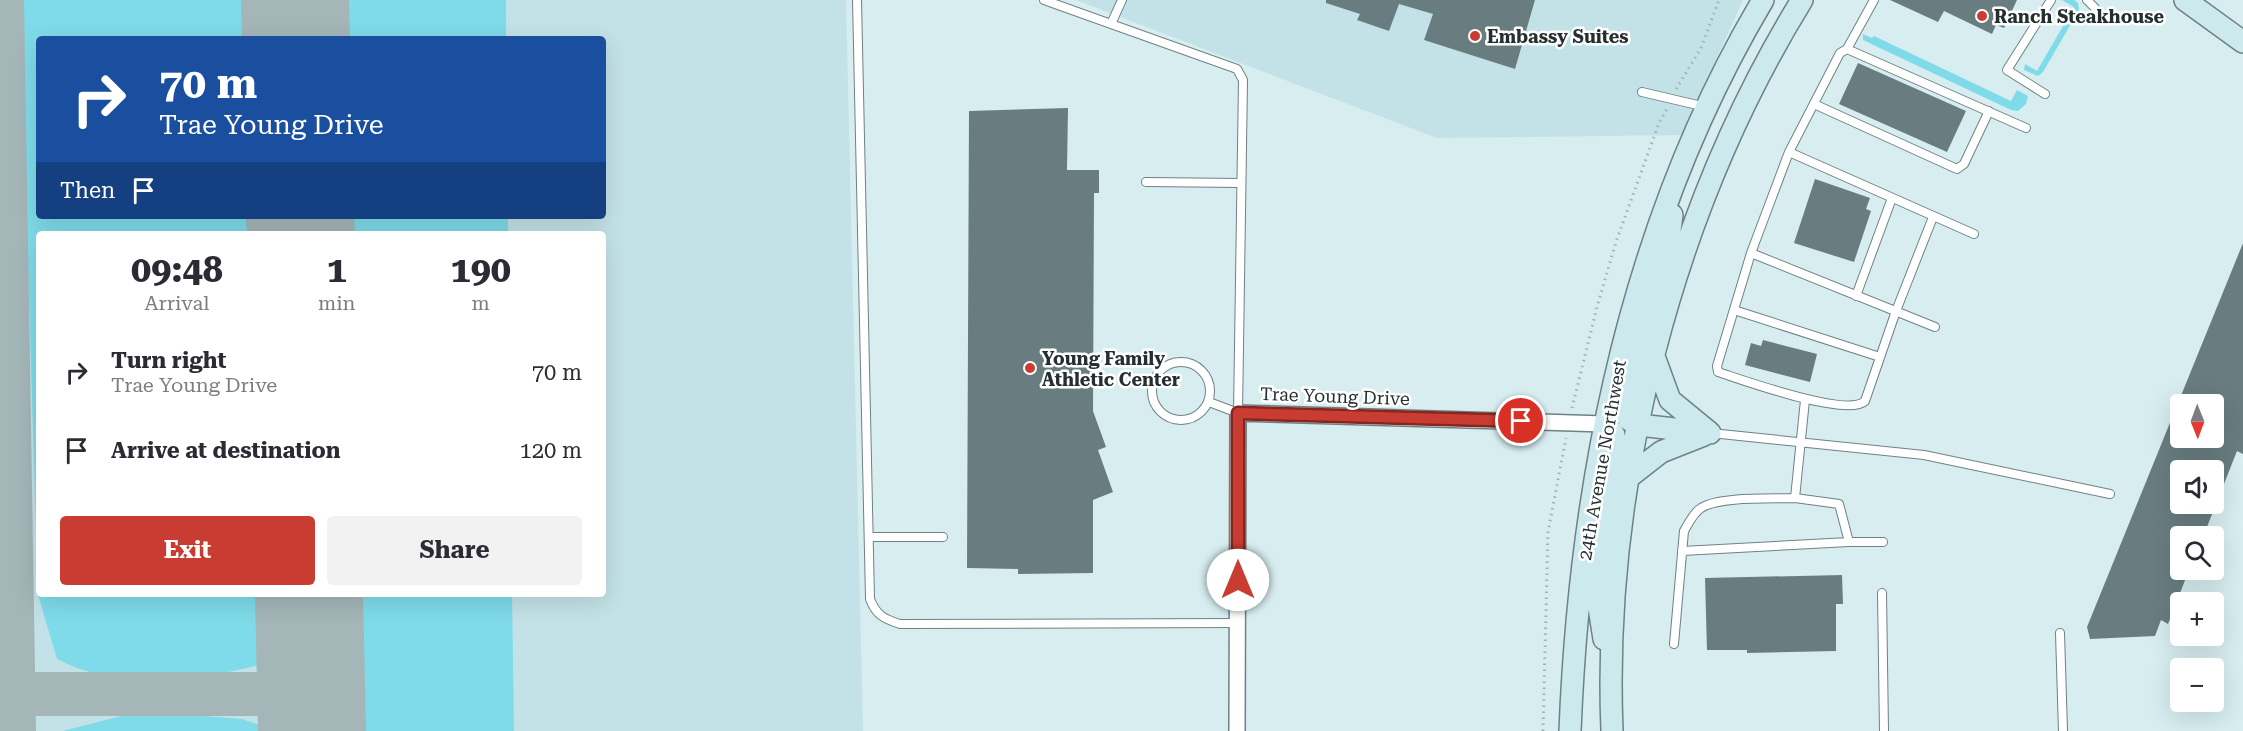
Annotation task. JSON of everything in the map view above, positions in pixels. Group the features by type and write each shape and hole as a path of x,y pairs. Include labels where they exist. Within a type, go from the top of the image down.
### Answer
{"main road":[{"name":"24th Avenue Northwest","path":"1570,731 1578,614 1605,424 1635,301 1657,230 1707,107 1762,0"},
{"name":"24th Avenue Northwest","path":"1612,731 1618,561 1629,477 1654,357 1709,188 1759,78 1802,0"},
{"path":"2185,0 2243,42"},
{"path":"1675,183 1667,253 1625,411 1628,419 1639,425 1710,433"},
{"path":"1654,357 1670,400 1710,433"},
{"path":"1605,424 1614,435 1616,449 1605,526 1598,601 1612,693"},
{"path":"1629,477 1661,452 1710,433"}],"street":[{"name":"Trae Young Drive","path":"1238,731 1238,413 1605,424"}],"lane":[{"path":"857,0 870,599 874,609 884,619 900,624 1238,623"},
{"path":"1044,0 1237,69 1243,80 1238,413 1209,402"},
{"path":"1110,24 1122,0"},
{"path":"1874,0 1847,49 1840,53 1790,152 1751,253 1717,366 1718,372 1805,399 1856,406 1861,404 1934,217"},
{"path":"2045,94 2007,70 2051,0"},
{"path":"2087,0 2095,8"},
{"path":"1847,49 2026,128"},
{"path":"1642,92 1707,107"},
{"path":"1814,104 1957,169 1965,164 1989,111"},
{"path":"1790,152 1974,234"},
{"path":"1146,182 1241,183"},
{"path":"1856,296 1892,198"},
{"path":"1751,253 1935,327"},
{"path":"1734,310 1880,357"},
{"path":"1175,362 1194,365 1208,379 1209,402 1198,415 1190,419 1171,419 1156,408 1153,399 1153,380 1166,366 1175,362"},
{"path":"1795,498 1799,440 1805,399"},
{"path":"1710,433 1799,440 1924,455 2110,494"},
{"path":"1674,644 1684,531 1701,508 1715,502 1795,498 1839,504 1849,542"},
{"path":"869,537 943,537"},
{"path":"1682,551 1883,542"},
{"path":"1882,593 1884,731"},
{"path":"2060,633 2063,731"}],"shaded area":[{"path":"0,0 846,0 863,731 0,731"},
{"path":"20,0 261,0 262,36 36,36 36,219 266,219 267,231 36,231 36,529"},
{"path":"335,0 506,0 506,36 336,36"},
{"path":"1076,0 1743,0 1682,135 1437,138"},
{"path":"2062,0 2074,0 2078,3 2079,10 2043,72 2038,76 2024,70 2025,64 2037,71 2074,7"},
{"path":"1863,34 1872,38 1874,36 2011,101 2017,90 2028,96 2026,104 2018,111 2011,110 1863,40"},
{"path":"340,219 508,219 508,231 340,231"},
{"path":"0,343 3,503 0,598"},
{"path":"39,597 275,597 277,660 194,678 138,680 110,677 83,670 57,659"},
{"path":"349,597 512,597 514,731 352,731"},
{"path":"179,714 242,719 277,731 63,731 125,715"}],"building":[{"name":"Embassy Suites","path":"1326,0 1535,0 1515,69 1424,40 1433,14 1399,4 1389,31 1357,20 1360,14 1326,3"},
{"name":"Ranch Steakhouse","path":"1890,0 2017,0 2004,28 1996,25 1992,34 1944,11 1938,22"},
{"path":"1858,63 1966,111 1947,152 1839,104"},
{"name":"Young Family Athletic Center","path":"1068,108 1067,170 1099,170 1099,193 1094,193 1093,411 1106,447 1098,450 1113,492 1093,500 1093,573 1018,574 1018,569 967,568 969,111"},
{"path":"1815,179 1870,198 1866,209 1871,211 1854,262 1794,243"},
{"path":"2243,243 2243,454 2237,451 2224,484 2224,460 2170,460 2170,514 2212,514 2207,526 2170,526 2170,580 2185,580 2180,592 2170,592 2168,624 2161,620 2155,636 2090,639 2087,627 2170,423 2170,448 2224,448 2224,394 2182,394"},
{"path":"1763,340 1817,354 1810,382 1745,365 1751,343 1761,346"},
{"path":"1842,575 1843,604 1836,604 1836,651 1747,653 1747,650 1707,650 1705,578"}],"taxiway":[{"path":"2,0 14,731"},
{"path":"0,694 311,694"}],"runway":[{"path":"295,0 296,36"},
{"path":"300,219 301,231"},
{"path":"309,597 312,731"}],"place":[{"name":"Ranch Steakhouse","path":"1982,16"},
{"name":"Embassy Suites","path":"1475,36"},
{"name":"Young Family Athletic Center","path":"1030,368"}],"route":[{"path":"1238,580 1238,413 1521,421"}]}
